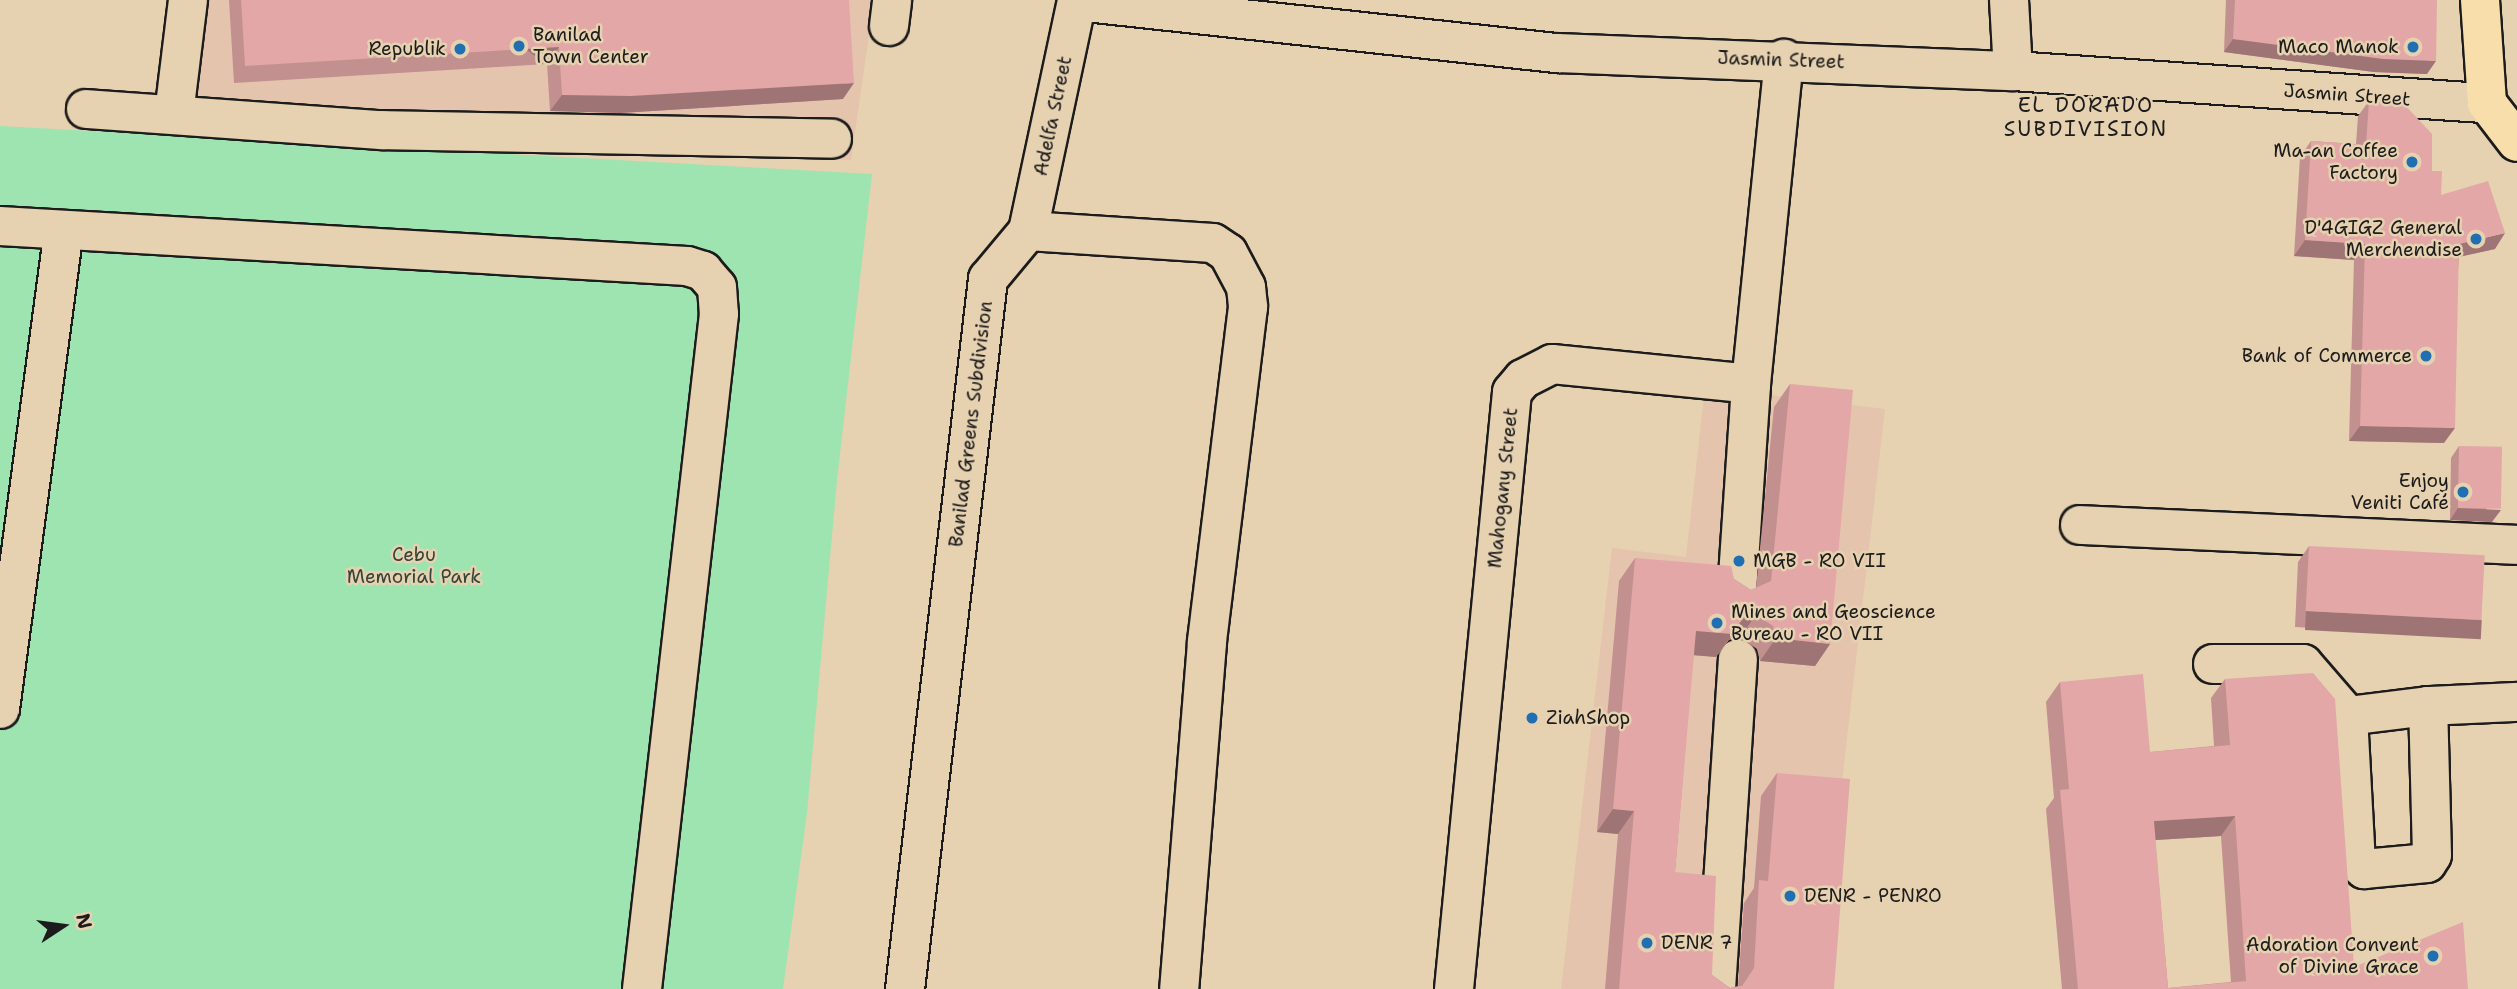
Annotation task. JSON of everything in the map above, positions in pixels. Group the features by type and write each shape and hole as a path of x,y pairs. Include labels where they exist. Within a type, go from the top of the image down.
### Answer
{"main road":[{"path":"2480,0 2487,103 2517,142"}],"street":[{"path":"174,114 188,0"},
{"name":"Jasmin Street","path":"1077,0 1558,52 1784,59 2013,71 2487,103"},
{"name":"Adelfa Street","path":"1028,231 1077,0"},
{"path":"2009,0 2013,71"},
{"path":"1737,591 1751,384 1784,59"},
{"path":"86,109 395,131 832,139"},
{"path":"0,226 687,266 703,271 717,287 719,314 642,989"},
{"path":"0,709 64,231"},
{"path":"1028,231 1213,243 1228,253 1246,287 1248,307 1207,643 1179,989"},
{"name":"Banilad Greens Subdivision","path":"905,989 988,279 1028,231"},
{"name":"Mahogany Street","path":"1454,989 1512,392 1523,379 1552,364 1751,384"},
{"path":"2080,524 2517,545"},
{"path":"1716,989 1738,659"},
{"path":"2213,664 2303,664 2348,716 2356,862 2364,869 2427,863 2434,848 2428,706"},
{"path":"2348,716 2428,706 2517,702"}],"shaded area":[{"name":"Banilad Town Center","path":"178,0 874,0 851,160 77,130 79,92 163,94"},
{"path":"1705,387 1885,409 1818,989 1561,989 1612,548 1686,557"}],"green space":[{"name":"Cebu Memorial Park","path":"0,126 872,174 837,480 807,813 783,989 0,989"}],"building":[{"path":"241,0 849,0 854,83 631,96 562,95 559,47 245,66"},
{"path":"2235,0 2437,0 2436,61 2383,59 2233,39"},
{"path":"2369,101 2403,103 2432,134 2432,171 2442,171 2441,195 2488,181 2505,233 2459,244 2455,428 2360,426 2365,244 2305,240 2311,141 2366,145"},
{"path":"1790,384 1853,390 1830,644 1776,638 1773,626 1756,615 1744,617 1732,634 1696,631 1675,872 1716,876 1712,975 1730,988 1742,986 1754,968 1759,880 1768,881 1777,773 1850,779 1834,989 1619,989 1634,811 1613,809 1635,558 1731,566 1734,579 1751,590 1771,581"},
{"path":"2459,446 2502,447 2501,509 2458,508"},
{"path":"2309,546 2485,555 2481,620 2306,611"},
{"path":"2313,673 2335,699 2354,967 2463,922 2468,989 2078,989 2060,790 2069,789 2060,682 2143,674 2150,752 2230,745 2225,679","holes":["2235,816 2246,981 2168,988 2154,821"]}],"place":[{"name":"Banilad Town Center","path":"519,46"},
{"name":"Maco Manok","path":"2413,47"},
{"name":"Republik","path":"460,49"},
{"name":"Ma-an Coffee Factory","path":"2412,162"},
{"name":"D'4GIGZ General Merchendise","path":"2476,239"},
{"name":"Bank of Commerce","path":"2426,356"},
{"name":"Enjoy Veniti Café","path":"2463,492"},
{"name":"MGB - RO VII","path":"1739,561"},
{"name":"Mines and Geoscience Bureau - RO VII","path":"1717,623"},
{"name":"ZiahShop","path":"1532,718"},
{"name":"DENR - PENRO","path":"1790,896"},
{"name":"DENR 7","path":"1647,943"},
{"name":"Adoration Convent of Divine Grace","path":"2433,956"}],"district":[{"name":"EL DORADO SUBDIVISION","path":"2086,117"}]}
